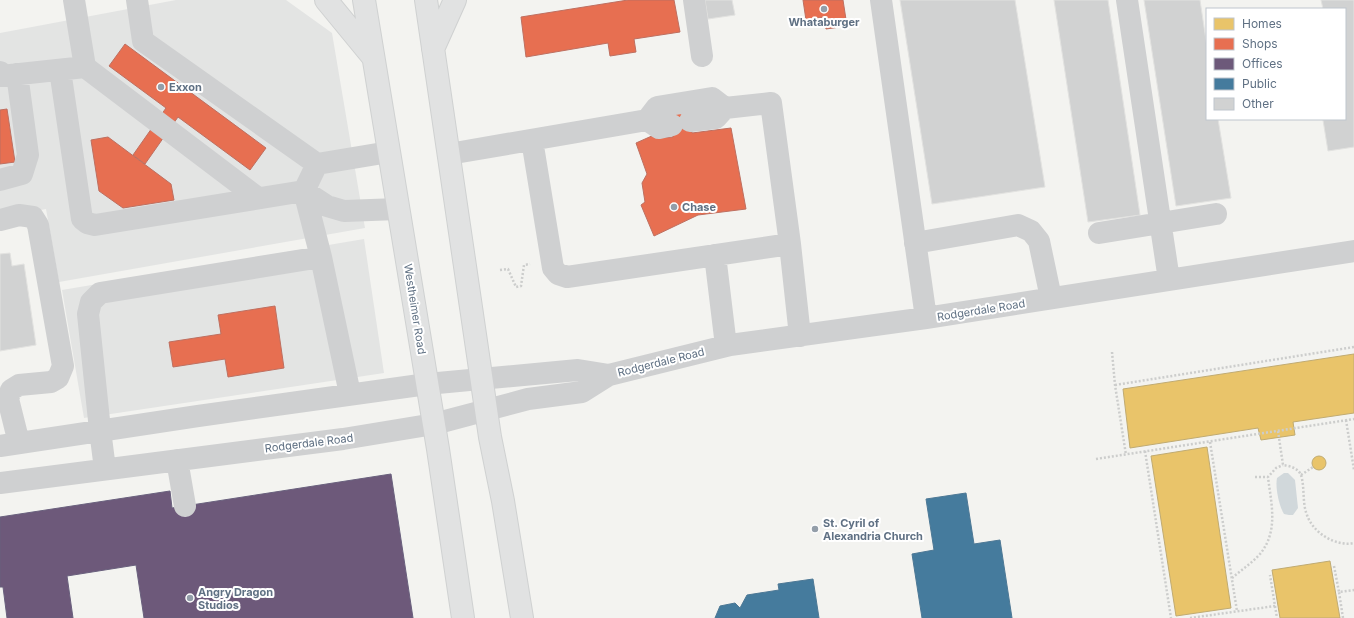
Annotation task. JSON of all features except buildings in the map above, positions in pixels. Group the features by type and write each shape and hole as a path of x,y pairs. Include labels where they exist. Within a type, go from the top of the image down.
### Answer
{"main road":[{"path":"326,0 374,58"},
{"name":"Westheimer Road","path":"364,0 434,424 463,618"},
{"path":"426,0 490,437 503,501 522,618"},
{"path":"433,49 455,0"}],"street":[{"path":"74,0 85,67 258,198"},
{"path":"137,0 143,41 317,164 389,152"},
{"path":"694,0 702,56"},
{"path":"881,0 926,318"},
{"path":"1126,0 1169,280"},
{"path":"0,180 22,174 28,155 4,74 85,67"},
{"path":"60,70 82,219 87,223 94,225 304,191 327,206 344,211 398,209"},
{"path":"641,121 657,107 712,98 725,108"},
{"path":"449,154 641,121 659,128 716,118 725,108 770,103 790,244 800,336"},
{"path":"532,140 553,268 558,274 567,276 790,244"},
{"path":"317,164 304,191 321,257 350,394"},
{"path":"1099,233 1216,214"},
{"path":"0,220 19,215 33,217 38,225 63,366 58,378 51,382 19,385 11,390 8,399 10,444"},
{"path":"915,243 1018,225 1031,231 1039,241 1051,298"},
{"name":"Rodgerdale Road","path":"0,483 343,439 434,424 528,399 582,392 609,375 726,346 926,318 1354,251"},
{"path":"715,255 726,346"},
{"path":"105,469 88,314 91,302 100,293 321,257"},
{"name":"Rodgerdale Road","path":"10,444 427,384 578,370 609,375"},
{"path":"177,460 185,506"}],"path":[{"path":"500,270 508,269 516,287 521,286 524,265 552,260"},
{"path":"1115,385 1354,348"},
{"path":"1112,352 1115,385 1126,455"},
{"path":"1096,459 1354,419"},
{"path":"1346,420 1354,470"},
{"path":"1278,431 1283,465"},
{"path":"1210,442 1237,611"},
{"path":"1145,451 1171,618"},
{"path":"1255,477 1268,477 1276,468 1283,465 1296,469 1301,475 1306,515 1310,523 1331,540 1354,544"},
{"path":"1301,475 1313,468"},
{"path":"1232,578 1259,555 1269,539 1273,517 1268,477"},
{"path":"1334,566 1343,618"},
{"path":"1270,575 1277,618"},
{"path":"1339,592 1354,590"},
{"path":"1190,618 1275,606"}],"shaded area":[{"path":"176,0 286,0 332,33 365,228 59,282 46,209 0,217 0,33"},
{"path":"364,239 384,373 84,418 62,290"},
{"path":"1284,473 1288,473 1295,480 1298,508 1293,515 1284,514 1278,496 1277,478"}],"place":[{"name":"Whataburger","path":"824,9"},
{"name":"Exxon","path":"161,87"},
{"name":"Chase","path":"674,207"},
{"name":"St. Cyril of Alexandria Church","path":"815,529"},
{"name":"Angry Dragon Studios","path":"190,598"}]}
